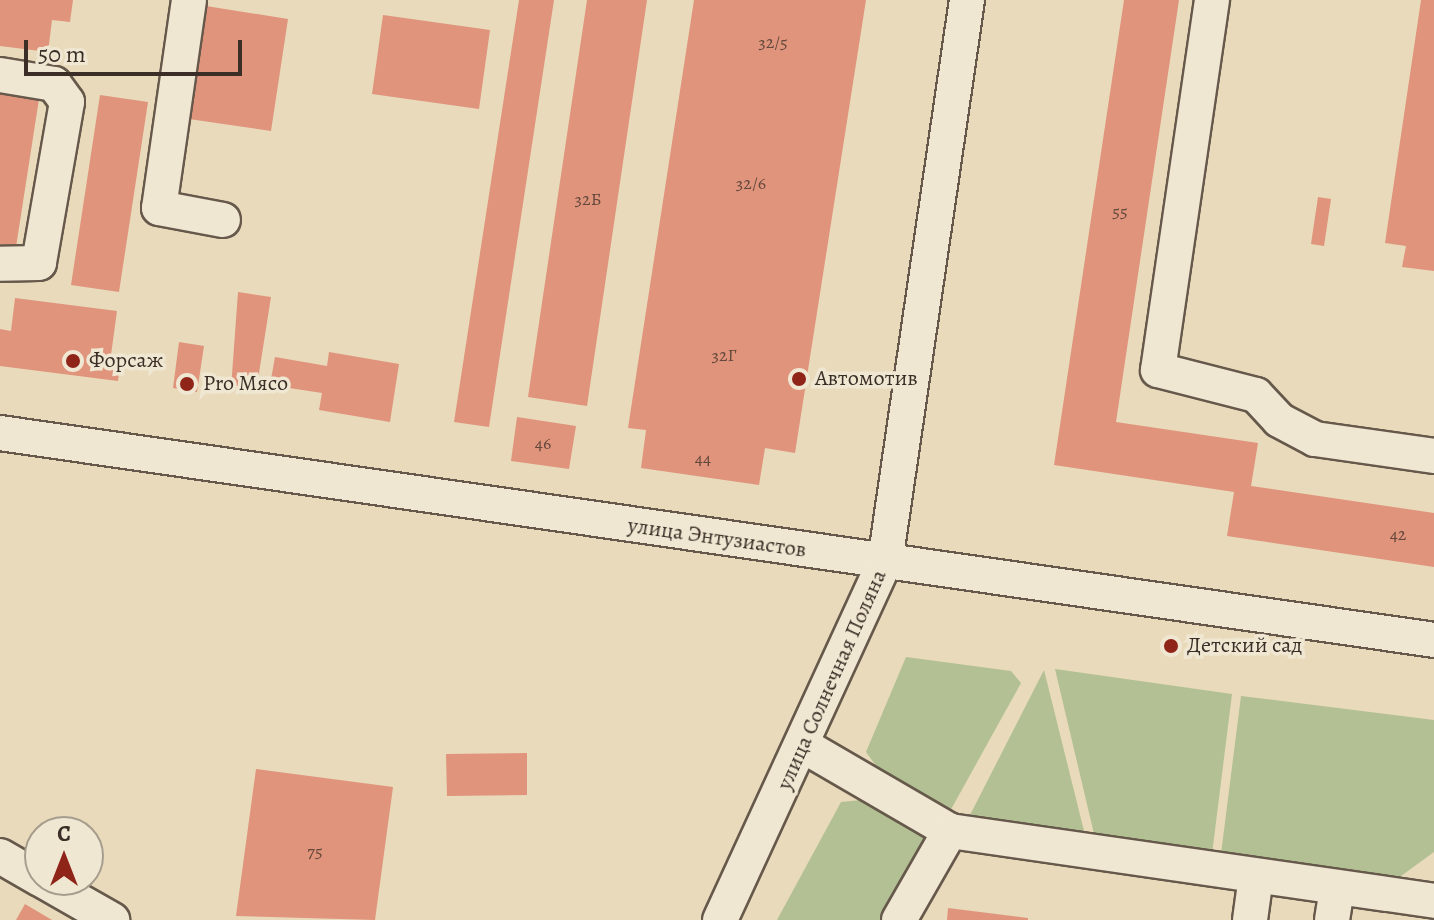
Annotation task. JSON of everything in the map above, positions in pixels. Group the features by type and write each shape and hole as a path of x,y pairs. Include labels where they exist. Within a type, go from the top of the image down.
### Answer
{"street":[{"path":"189,0 159,208 223,220"},
{"name":"улица Солнечная Поляна","path":"720,920 804,746 885,562 967,0"},
{"path":"1212,0 1158,370 1256,395 1279,420 1315,439 1434,456"},
{"path":"0,75 54,84 67,102 39,263 0,264"},
{"name":"улица Энтузиастов","path":"0,433 1434,640"},
{"path":"804,746 950,831 1256,876 1335,904 1434,901"},
{"path":"899,920 950,831"},
{"path":"0,856 24,870"},
{"path":"1250,920 1256,876"},
{"path":"69,896 112,920"}],"green space":[{"path":"906,657 1011,671 1021,683 949,813 885,778 866,752"},
{"path":"1055,669 1232,694 1212,854 1095,838"},
{"path":"1044,670 1085,835 968,819"},
{"path":"1241,696 1434,720 1434,852 1397,879 1221,854"},
{"path":"861,800 932,842 887,920 777,920 841,802"}],"building":[{"path":"0,0 73,0 70,22 52,20 48,52 0,46"},
{"path":"519,0 554,0 489,427 454,422"},
{"path":"587,0 647,0 587,406 528,397"},
{"path":"694,0 866,0 795,453 765,448 759,485 641,468 646,430 628,428"},
{"path":"1124,0 1179,0 1116,422 1258,443 1251,486 1434,513 1434,567 1227,536 1234,492 1054,465"},
{"path":"1421,0 1434,0 1434,271 1402,267 1406,246 1385,243"},
{"path":"206,6 288,19 271,131 189,119"},
{"path":"383,15 490,30 479,109 372,94"},
{"path":"0,93 39,99 14,260 0,258"},
{"path":"100,95 148,102 119,292 71,285"},
{"path":"1318,197 1331,199 1324,246 1311,244"},
{"path":"238,292 271,297 256,392 231,388"},
{"path":"15,298 117,311 111,355 121,357 118,381 0,366 0,329 11,331"},
{"path":"179,342 204,346 197,392 173,388"},
{"path":"329,352 399,364 390,422 319,410 322,393 270,385 275,357 327,366"},
{"path":"517,417 576,426 569,469 511,461"},
{"path":"527,753 527,795 447,796 446,754"},
{"path":"256,769 393,787 375,920 236,916"},
{"path":"25,904 52,920 16,920"},
{"path":"948,908 1028,918 1028,920 947,920"}],"place":[{"name":"Форсаж","path":"73,361"},
{"name":"Автомотив","path":"799,379"},
{"name":"Pro Мясо","path":"187,384"},
{"name":"Детский сад","path":"1171,646"}]}
